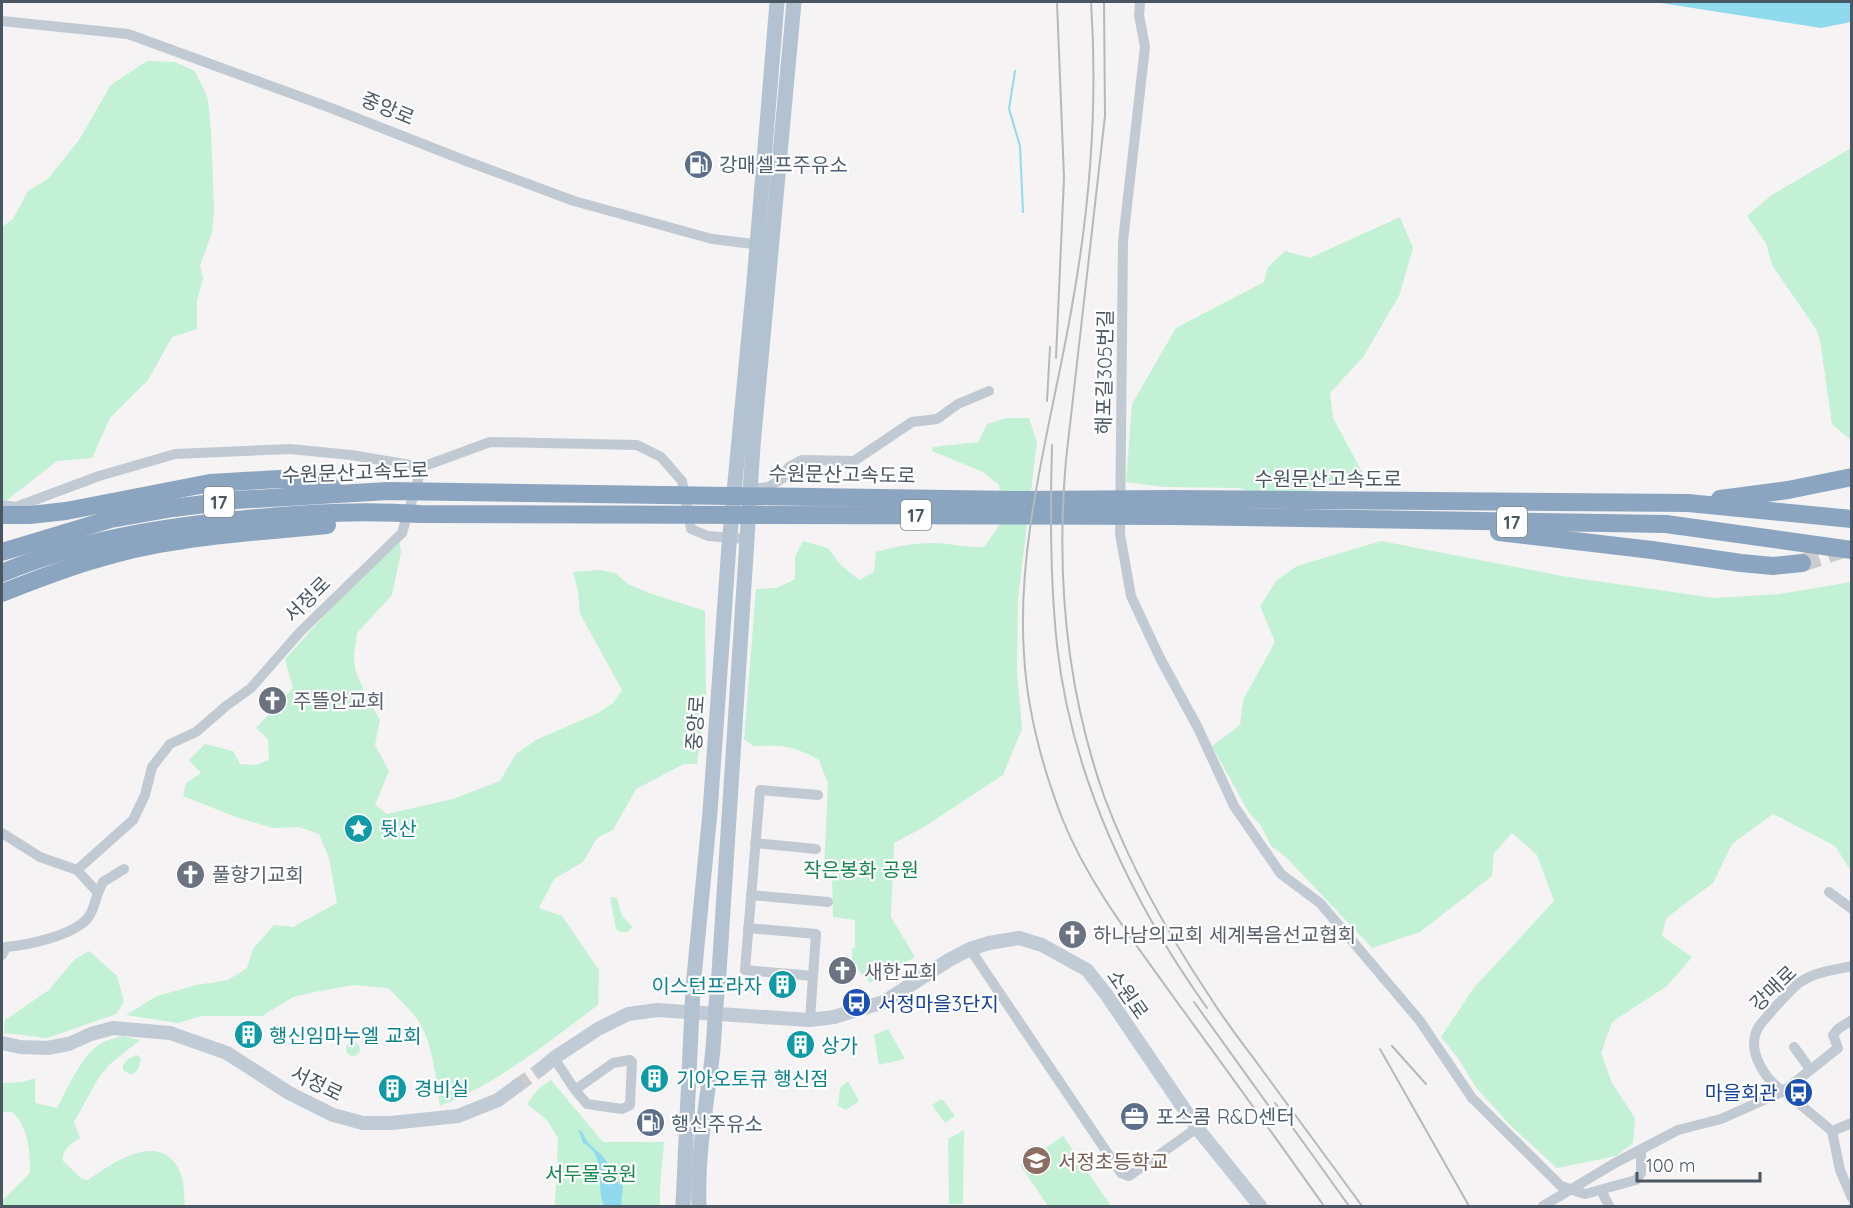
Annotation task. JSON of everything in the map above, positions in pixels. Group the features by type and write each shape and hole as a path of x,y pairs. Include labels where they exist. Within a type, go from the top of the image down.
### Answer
{"highway":[{"name":"수원문산고속도로","path":"1688,503 1788,490 1851,477"},
{"path":"2,515 66,511 210,483 280,478 369,492"},
{"name":"수원문산고속도로","path":"2,552 111,519 173,508 236,500 388,491 652,494 816,505 1016,509 1688,503 1851,519"},
{"name":"수원문산고속도로","path":"2,573 57,552 113,538 178,526 286,515 651,516 816,505"},
{"name":"수원문산고속도로","path":"1172,508 1408,521 1666,524 1851,550"},
{"path":"2,593 96,559 174,541 382,516"},
{"name":"수원문산고속도로","path":"1408,521 1741,563 1773,566 1802,563"}],"main road":[{"name":"중앙로","path":"699,1206 698,1177 718,988 750,489 777,2"},
{"name":"중앙로","path":"683,1206 691,1013 710,812 730,538 794,2"},
{"name":"소원로","path":"691,1013 810,1020 834,1017 884,1002 970,949 1019,938 1042,945 1087,970 1106,994 1197,1128 1260,1206"},
{"path":"541,1069 598,1029 628,1014 657,1010 691,1013"},
{"name":"서정로","path":"2,1043 20,1047 47,1048 69,1044 91,1034 113,1028 170,1034 227,1053 289,1093 333,1115 363,1123 391,1123 458,1116 498,1100 517,1086"}],"street":[{"name":"해포길305번길","path":"1140,2 1139,15 1145,47 1123,242 1120,534 1131,596 1160,658 1198,728 1234,806 1281,874 1320,903 1420,1021 1472,1098 1561,1186 1585,1194 1601,1190"},
{"name":"중앙로","path":"2,21 128,34 286,91 574,201 712,239 764,245"},
{"path":"750,489 768,487 782,479 789,467 802,460 854,461 912,422 937,419 958,404 989,391"},
{"path":"2,505 16,507 99,476 175,453 290,449 351,455 422,466 490,442 637,445 661,457 682,481 691,529 708,536 746,539"},
{"name":"서정로","path":"77,870 133,820 145,795 152,767 170,744 196,732 251,688 300,632 402,533 422,466"},
{"path":"813,976 745,970 760,790 818,795"},
{"path":"2,834 40,857 77,870 98,893"},
{"path":"755,843 816,849"},
{"path":"2,955 6,947 21,946 66,932 87,919 103,882 124,869"},
{"path":"1829,892 1851,909"},
{"path":"751,895 828,902"},
{"path":"748,928 816,934 810,1020"},
{"path":"970,949 1121,1173 1129,1176 1197,1128"},
{"name":"강매로","path":"1832,1131 1784,1091 1774,1086 1763,1071 1756,1055 1755,1040 1758,1029 1798,984 1813,975 1851,966"},
{"path":"1543,1206 1678,1130 1720,1119 1784,1091 1838,1048 1833,1035 1851,1020"},
{"path":"1794,1047 1809,1070"},
{"path":"554,1058 575,1090 587,1104 613,1108 626,1108 630,1105 633,1062 630,1060 613,1063 575,1090"},
{"path":"1851,1123 1832,1131 1840,1170 1851,1198"},
{"path":"1609,1206 1601,1190 1636,1180 1641,1173 1641,1150"}],"green space":[{"path":"147,61 175,62 195,71 208,99 214,210 212,232 200,266 203,278 197,301 197,329 172,337 148,380 110,418 92,458 57,461 2,504 2,227 13,219 28,191 48,179 79,140 111,85"},
{"path":"1851,148 1851,440 1832,424 1820,340 1816,329 1772,265 1766,243 1747,216 1772,195"},
{"path":"1400,217 1413,248 1399,296 1363,357 1330,393 1333,418 1367,481 1291,494 1256,495 1240,488 1164,487 1126,482 1132,404 1176,328 1264,282 1268,267 1285,251 1310,258"},
{"name":"작은봉화 공원","path":"1007,418 1029,418 1037,442 1018,599 1017,671 1022,729 1003,775 924,827 894,843 891,917 915,957 870,983 852,963 852,948 855,948 855,920 833,917 832,880 824,868 828,784 819,760 802,751 787,747 753,746 744,739 756,589 777,588 795,579 795,557 803,541 828,548 840,564 859,580 874,572 876,552 929,543 984,547 1003,520 999,485 983,472 932,451 933,447 978,442 987,424"},
{"path":"399,539 401,552 392,595 357,633 354,655 355,669 365,694 380,720 375,745 389,771 375,805 387,814 453,799 500,781 516,754 536,740 598,713 613,703 622,690 580,614 578,591 573,572 601,570 615,573 628,584 649,593 705,611 706,701 697,764 684,764 636,789 613,830 597,838 583,862 554,879 539,908 562,916 599,970 598,1005 503,1074 440,1106 427,1038 417,1019 388,988 354,985 315,992 293,997 262,1016 202,1016 178,1023 126,1015 157,996 197,985 228,980 247,968 253,949 274,925 293,927 337,903 329,858 319,834 299,827 273,828 236,817 183,796 186,783 201,773 189,760 205,744 233,751 240,764 256,765 269,760 268,739 256,728 293,688 285,659 344,594"},
{"path":"1381,541 1568,577 1714,598 1780,594 1851,582 1851,871 1835,846 1773,814 1732,844 1713,883 1666,918 1662,936 1692,957 1667,986 1612,1022 1601,1053 1612,1083 1635,1118 1633,1143 1616,1156 1557,1168 1510,1125 1475,1086 1458,1058 1441,1037 1473,989 1554,901 1537,855 1512,833 1494,853 1492,876 1420,932 1372,948 1286,857 1271,846 1261,826 1248,811 1212,746 1240,725 1243,700 1275,642 1260,606 1277,580 1297,566"},
{"path":"610,897 617,898 622,916 633,927 627,932 616,929"},
{"path":"89,951 117,976 124,1002 116,1014 47,1038 4,1033 5,1020 49,990 75,959"},
{"path":"888,1029 905,1059 879,1065 874,1035"},
{"path":"123,1036 140,1040 110,1064 99,1077 74,1122 80,1138 66,1150 63,1161 82,1179 88,1180 111,1165 137,1153 150,1151 162,1153 173,1160 181,1174 185,1206 2,1206 2,1201 30,1173 29,1148 22,1126 13,1112 2,1112 2,1083 23,1082 35,1078 35,1103 57,1108 89,1053 104,1042"},
{"path":"353,1042 358,1044 360,1049 358,1054 353,1056 348,1054 346,1049 348,1044"},
{"path":"137,1055 141,1058 138,1070 131,1075 123,1070 123,1065 128,1059"},
{"name":"서두물공원","path":"551,1080 603,1142 664,1142 660,1206 555,1206 558,1138 547,1120 527,1104 539,1088"},
{"path":"848,1081 859,1101 846,1110 838,1106 840,1088"},
{"path":"942,1099 955,1116 945,1123 932,1105"},
{"path":"964,1130 963,1204 949,1204 948,1139"},
{"path":"1063,1136 1111,1206 1048,1206 1020,1165"}],"water":[{"path":"1654,2 1851,2 1851,22 1821,28"},
{"path":"578,1129 588,1143 605,1159 614,1177 623,1186 621,1206 604,1206 596,1155 583,1143"}],"waterway":[{"path":"1015,71 1009,109 1020,146 1023,212"}],"tunnel":[{"path":"1802,563 1849,547"},
{"path":"517,1086 541,1069"}],"railway":[{"path":"1056,358 1064,178 1057,2"},
{"path":"1091,2 1093,117 1084,231 1072,306 1038,479 1025,567 1024,654 1032,717 1042,758 1062,818 1098,888 1324,1206"},
{"path":"1104,2 1105,116 1063,503 1062,545 1067,630 1081,714 1091,755 1114,822 1165,924 1222,1015 1362,1206"},
{"path":"1047,401 1050,347"},
{"path":"1052,445 1051,545 1057,645 1064,694 1076,742 1109,836 1130,881 1180,968 1207,1008"},
{"path":"1194,1002 1276,1116"},
{"path":"1392,1046 1426,1084"},
{"path":"1380,1049 1469,1206"},
{"path":"1275,1103 1349,1206"}],"place":[{"name":"강매셀프주유소","path":"698,164"},
{"name":"주뜰안교회","path":"272,700"},
{"name":"뒷산","path":"359,828"},
{"name":"풀향기교회","path":"191,874"},
{"name":"하나남의교회 세계복음선교협회","path":"1072,934"},
{"name":"새한교회","path":"843,971"},
{"name":"이스턴프라자","path":"783,985"},
{"name":"서정마을3단지","path":"857,1003"},
{"name":"행신임마누엘 교회","path":"248,1035"},
{"name":"상가","path":"800,1045"},
{"name":"기아오토큐 행신점","path":"655,1078"},
{"name":"경비실","path":"393,1088"},
{"name":"마을회관","path":"1799,1092"},
{"name":"포스콤 R&D센터","path":"1135,1116"},
{"name":"행신주유소","path":"650,1123"},
{"name":"서정초등학교","path":"1037,1161"}]}
